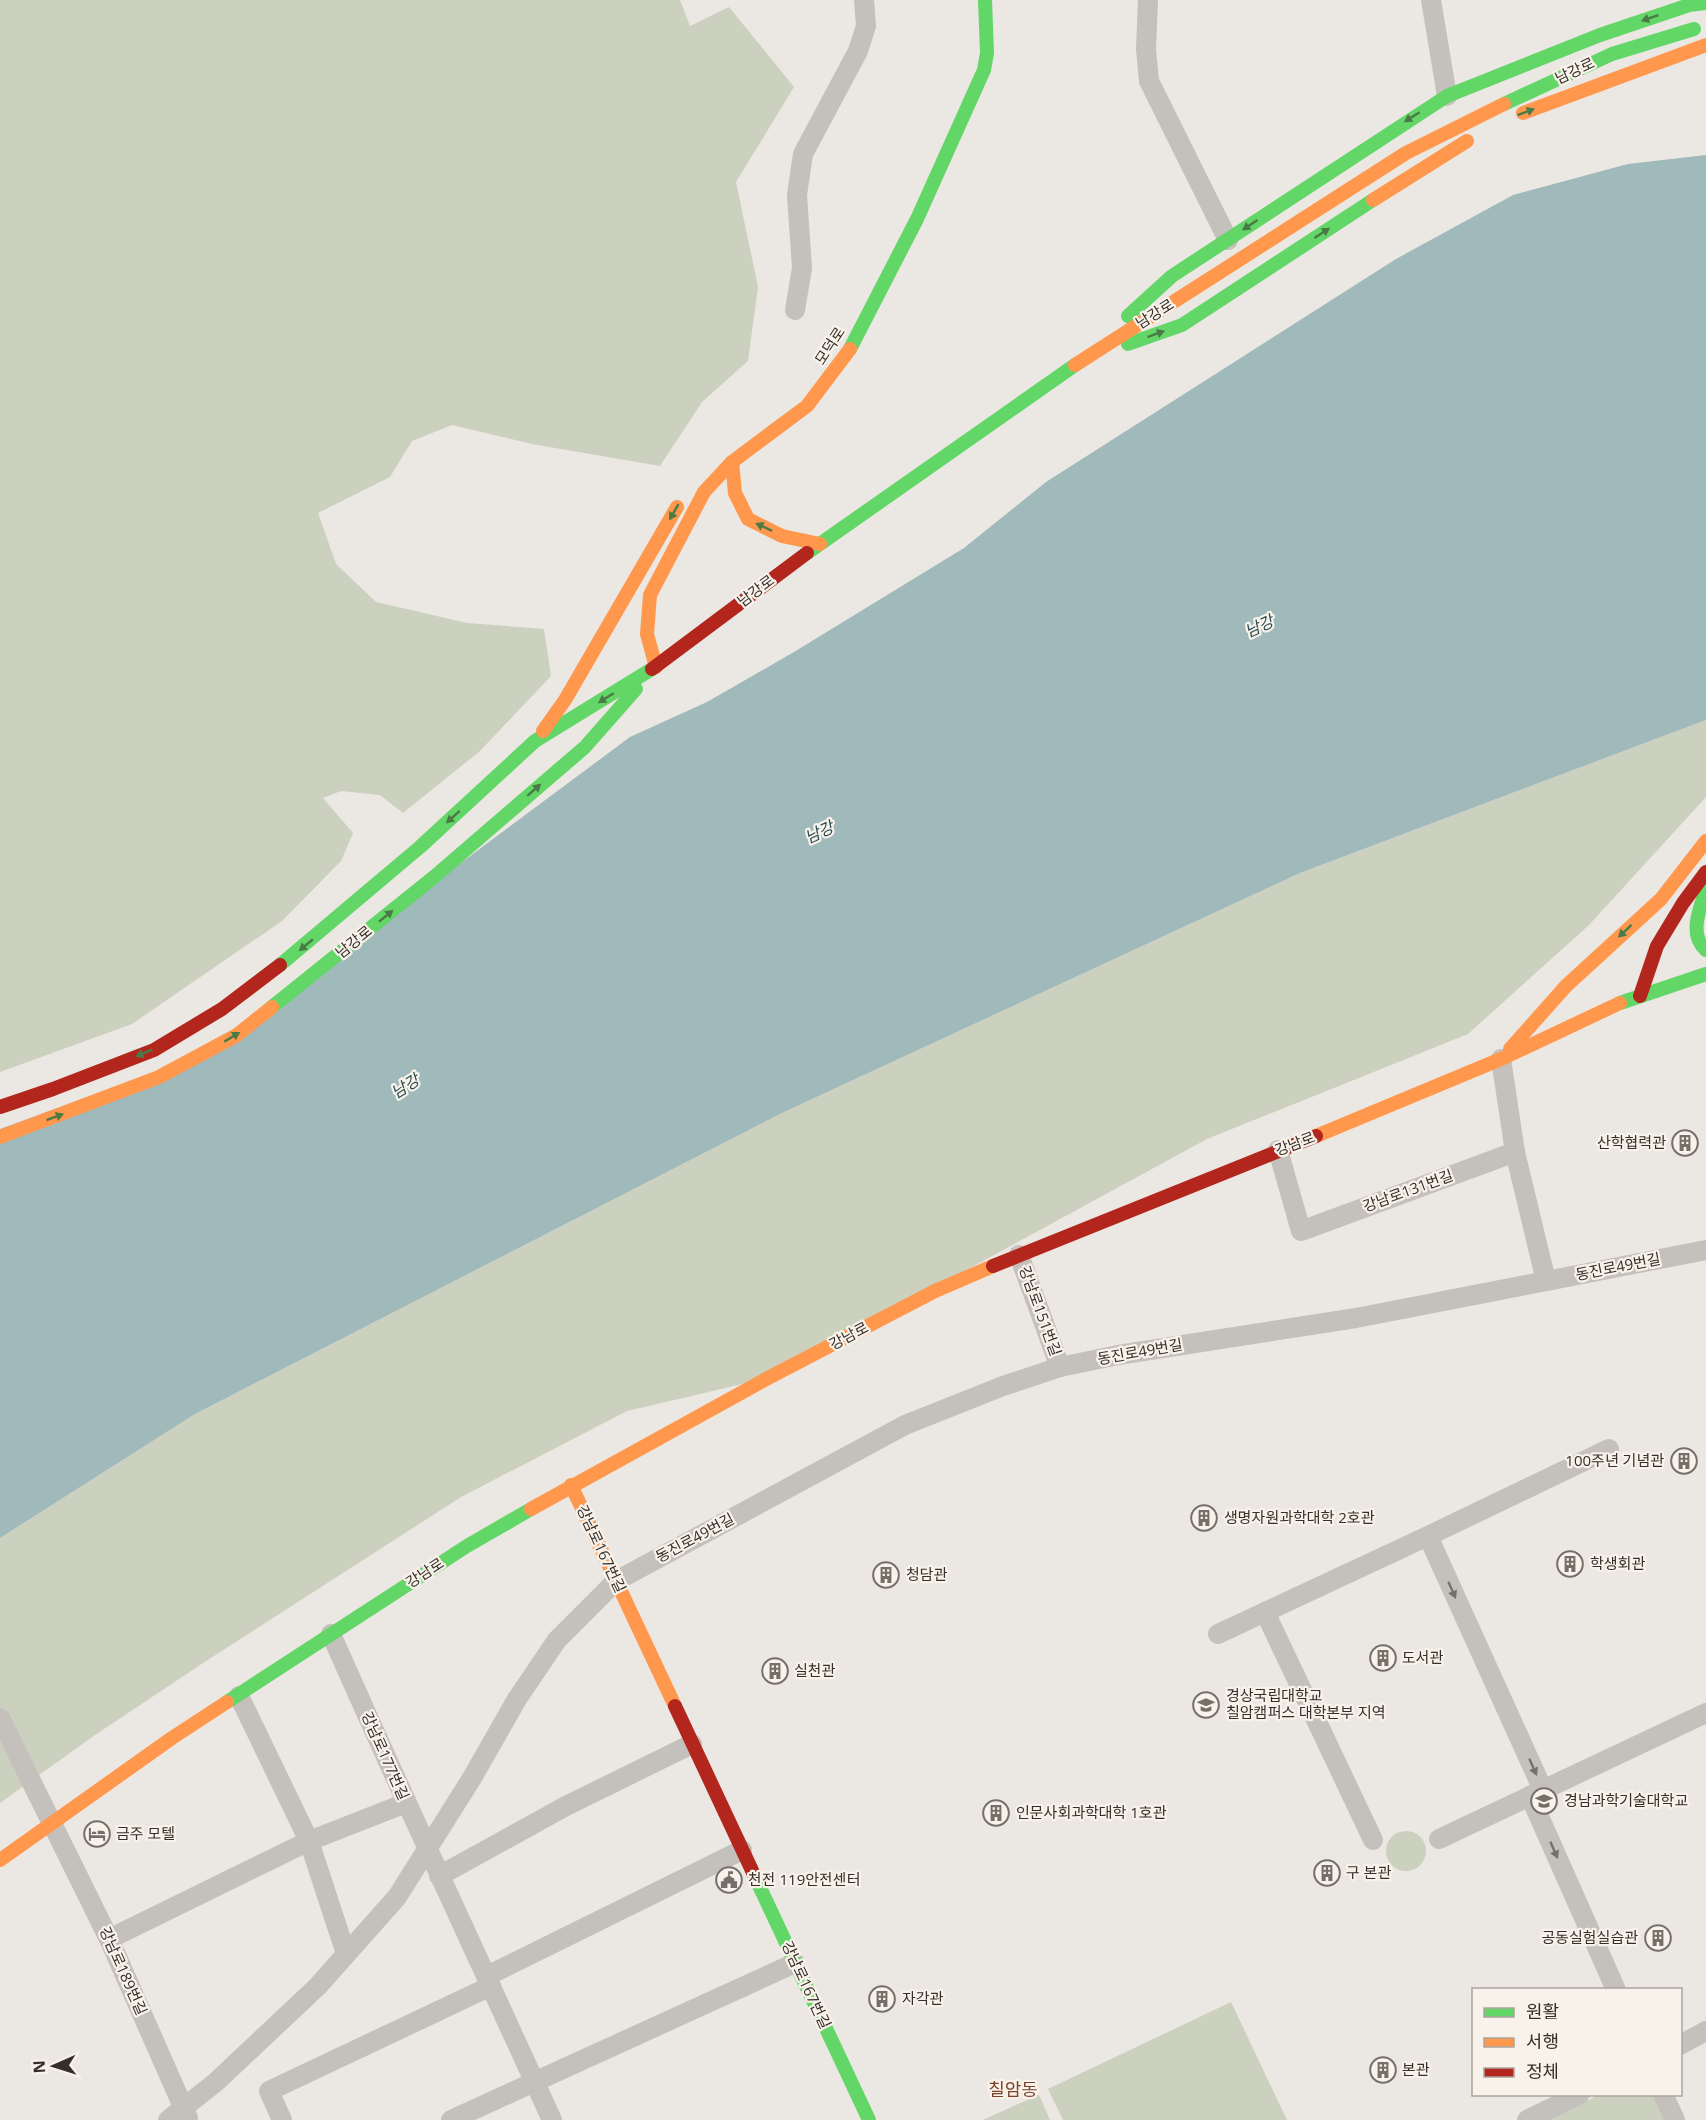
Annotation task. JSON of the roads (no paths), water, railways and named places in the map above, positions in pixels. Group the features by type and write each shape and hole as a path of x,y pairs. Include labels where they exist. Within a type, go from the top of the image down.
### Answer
{"street":[{"path":"795,310 802,268 796,195 803,154 858,51 866,26 864,0"},
{"name":"모덕로","path":"656,667 646,634 650,595 704,492 732,462 807,406 848,353 917,219 984,70 987,53 985,0"},
{"path":"1148,0 1146,49 1149,81 1228,240"},
{"path":"1431,0 1447,96"},
{"path":"1082,360 1172,276 1447,96 1600,35 1689,5 1706,3"},
{"name":"남강로","path":"0,1107 154,1050 222,1009 302,948 420,847 535,741 656,667 820,544 1082,360 1406,153 1459,125 1612,54 1694,29"},
{"path":"1506,120 1706,45"},
{"path":"1082,360 1182,325 1450,150 1478,135"},
{"path":"535,741 565,700 686,491 732,462 735,493 748,519 782,536 820,544"},
{"name":"남강로","path":"0,1137 159,1077 237,1035 434,877 585,747 656,667"},
{"name":"강남로","path":"1501,1059 1566,986 1661,899 1706,841"},
{"path":"1640,996 1657,946 1683,903 1706,872"},
{"path":"1706,890 1696,923 1700,945 1706,950"},
{"path":"1646,931 1661,899"},
{"name":"강남로","path":"0,1860 172,1738 467,1546 571,1485 935,1291 1278,1150 1323,1134 1501,1059 1613,1006 1702,977"},
{"path":"1613,1006 1623,985"},
{"path":"1501,1059 1515,1152 1546,1281"},
{"name":"강남로131번길","path":"1278,1150 1301,1231 1515,1152"},
{"name":"동진로49번길","path":"180,2116 318,1986 397,1898 472,1778 517,1699 557,1640 616,1581 905,1425 1003,1386 1060,1367 1118,1355 1356,1318 1706,1250"},
{"name":"강남로151번길","path":"1019,1255 1060,1367"},
{"path":"1218,1634 1609,1449"},
{"name":"강남로167번길","path":"571,1485 869,2120"},
{"path":"1428,1536 1616,1988"},
{"path":"1265,1612 1373,1840"},
{"name":"강남로177번길","path":"331,1635 552,2120"},
{"path":"239,1696 309,1841 346,1954"},
{"path":"1439,1839 1706,1713"},
{"name":"강남로189번길","path":"0,1718 109,1939 180,2116"},
{"path":"440,1876 566,1806 692,1744"},
{"path":"109,1939 309,1841 406,1803"},
{"path":"282,2120 270,2091 742,1850"},
{"path":"451,2120 795,1963"},
{"path":"1682,2044 1706,2031"},
{"path":"1527,2120 1576,2096"},
{"path":"1664,2096 1675,2120"}],"water":[{"name":"남강","path":"1706,155 1706,720 1300,873 782,1113 195,1414 0,1538 0,1129 203,1055 630,737 707,702 794,652 964,548 1046,482 1396,259 1513,195 1628,164"}],"place":[{"name":"산학협력관","path":"1685,1143"},
{"name":"100주년 기념관","path":"1684,1461"},
{"name":"생명자원과학대학 2호관","path":"1204,1518"},
{"name":"학생회관","path":"1570,1564"},
{"name":"청담관","path":"886,1575"},
{"name":"도서관","path":"1383,1658"},
{"name":"실천관","path":"775,1671"},
{"name":"경상국립대학교 칠암캠퍼스 대학본부 지역","path":"1206,1705"},
{"name":"경남과학기술대학교","path":"1544,1801"},
{"name":"인문사회과학대학 1호관","path":"996,1813"},
{"name":"금주 모텔","path":"97,1834"},
{"name":"구 본관","path":"1327,1873"},
{"name":"천전 119안전센터","path":"729,1880"},
{"name":"공동실험실습관","path":"1658,1938"},
{"name":"자각관","path":"882,1999"},
{"name":"본관","path":"1383,2070"}],"district":[{"name":"칠암동","path":"1013,2090"}]}
